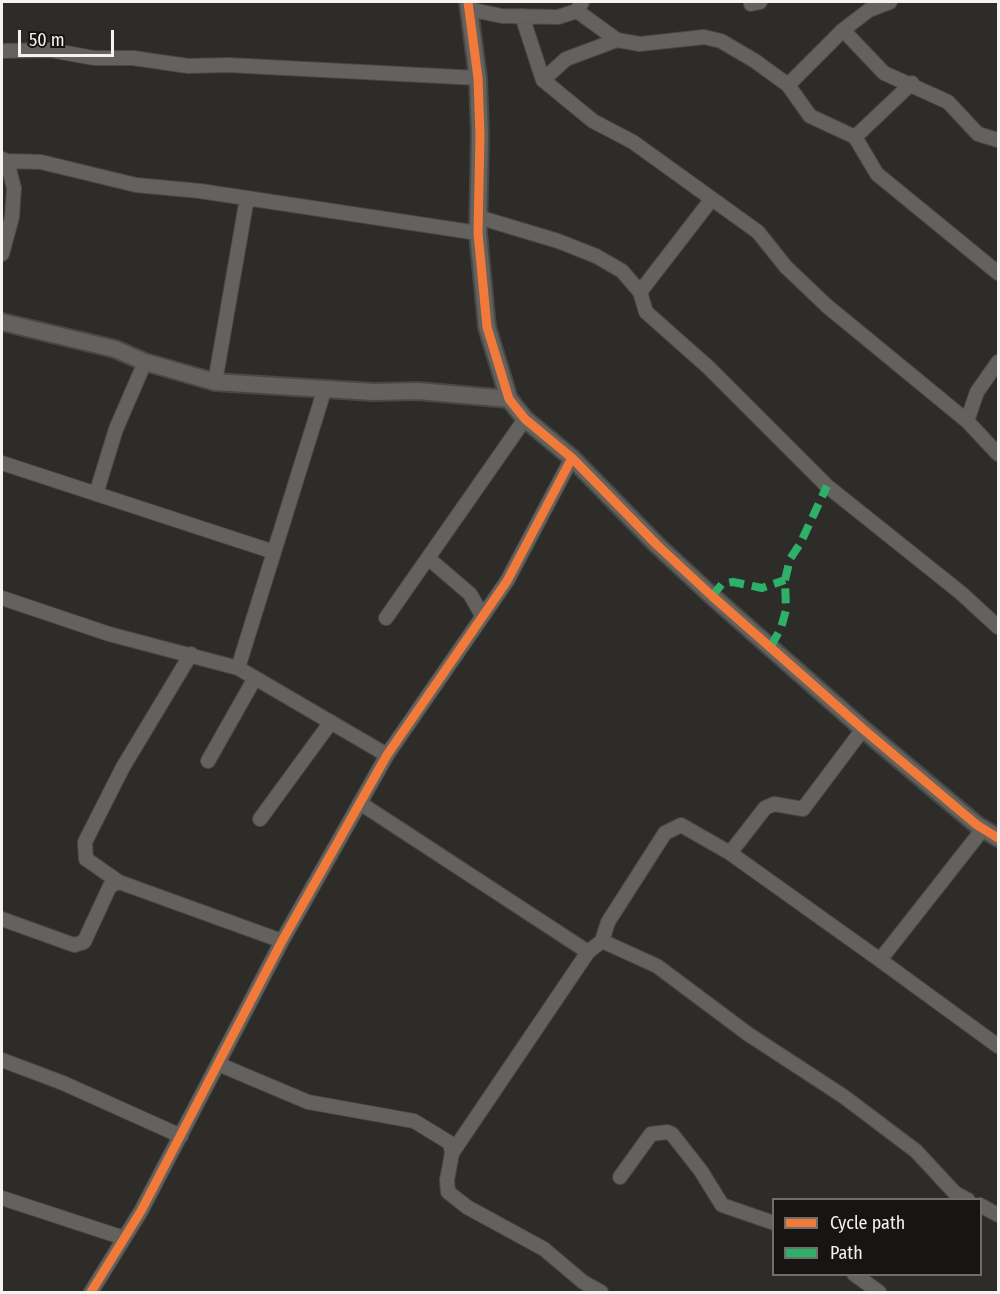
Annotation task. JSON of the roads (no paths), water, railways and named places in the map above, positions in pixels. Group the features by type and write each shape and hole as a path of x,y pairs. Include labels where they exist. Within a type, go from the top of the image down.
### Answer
{"street":[{"path":"788,85 843,30 869,10 890,2"},
{"path":"617,40 579,6 558,17 502,16 468,5 478,78 480,135 478,225 487,327 509,399 525,419 572,458 657,545 862,729 983,829 999,838"},
{"path":"522,16 543,80 593,121 633,142 758,232 786,267 827,306 967,421 999,454"},
{"path":"843,30 884,73 912,83 948,102 978,134 999,140"},
{"path":"543,80 566,59 617,40 640,44 704,37 721,41 755,61 788,85 810,116 855,137 877,174 999,273"},
{"path":"2,51 50,50 94,58 133,58 188,66 228,65 478,78"},
{"path":"855,137 912,83"},
{"path":"2,254 12,217 14,188 4,160 41,162 136,185 478,225 558,241 596,256 622,272 640,292 645,312 708,367 826,486 961,593 999,627"},
{"path":"216,382 247,198"},
{"path":"640,292 711,200"},
{"path":"2,322 115,349 145,362 216,382 374,392 418,391 509,399"},
{"path":"96,494 116,429 145,362"},
{"path":"967,421 977,392 998,363"},
{"path":"238,668 325,388"},
{"path":"386,618 525,419"},
{"path":"92,1293 181,1136 282,942 387,754 507,581 572,458"},
{"path":"2,463 274,552"},
{"path":"428,558 470,594 482,615"},
{"path":"2,598 109,634 238,668 387,754"},
{"path":"190,654 123,767 85,842 86,859 119,882 282,942"},
{"path":"208,761 255,678"},
{"path":"260,819 331,722"},
{"path":"730,853 765,808 774,804 803,809 862,729"},
{"path":"360,803 588,952"},
{"path":"452,1153 588,952 602,941 608,922 665,833 681,825 730,853 999,1046"},
{"path":"880,960 983,829"},
{"path":"2,919 74,945 84,942 110,886 119,882"},
{"path":"602,941 657,966 748,1034 843,1096 916,1151 951,1196"},
{"path":"2,1060 63,1083 181,1136"},
{"path":"219,1064 308,1102 414,1121 450,1143 452,1153 447,1180 448,1192 467,1207 544,1249 583,1282 601,1293"},
{"path":"620,1177 651,1134 667,1132 672,1134 701,1171 722,1205 772,1222"},
{"path":"2,1198 124,1238"},
{"path":"982,1206 999,1215"},
{"path":"855,1276 879,1293"}]}
